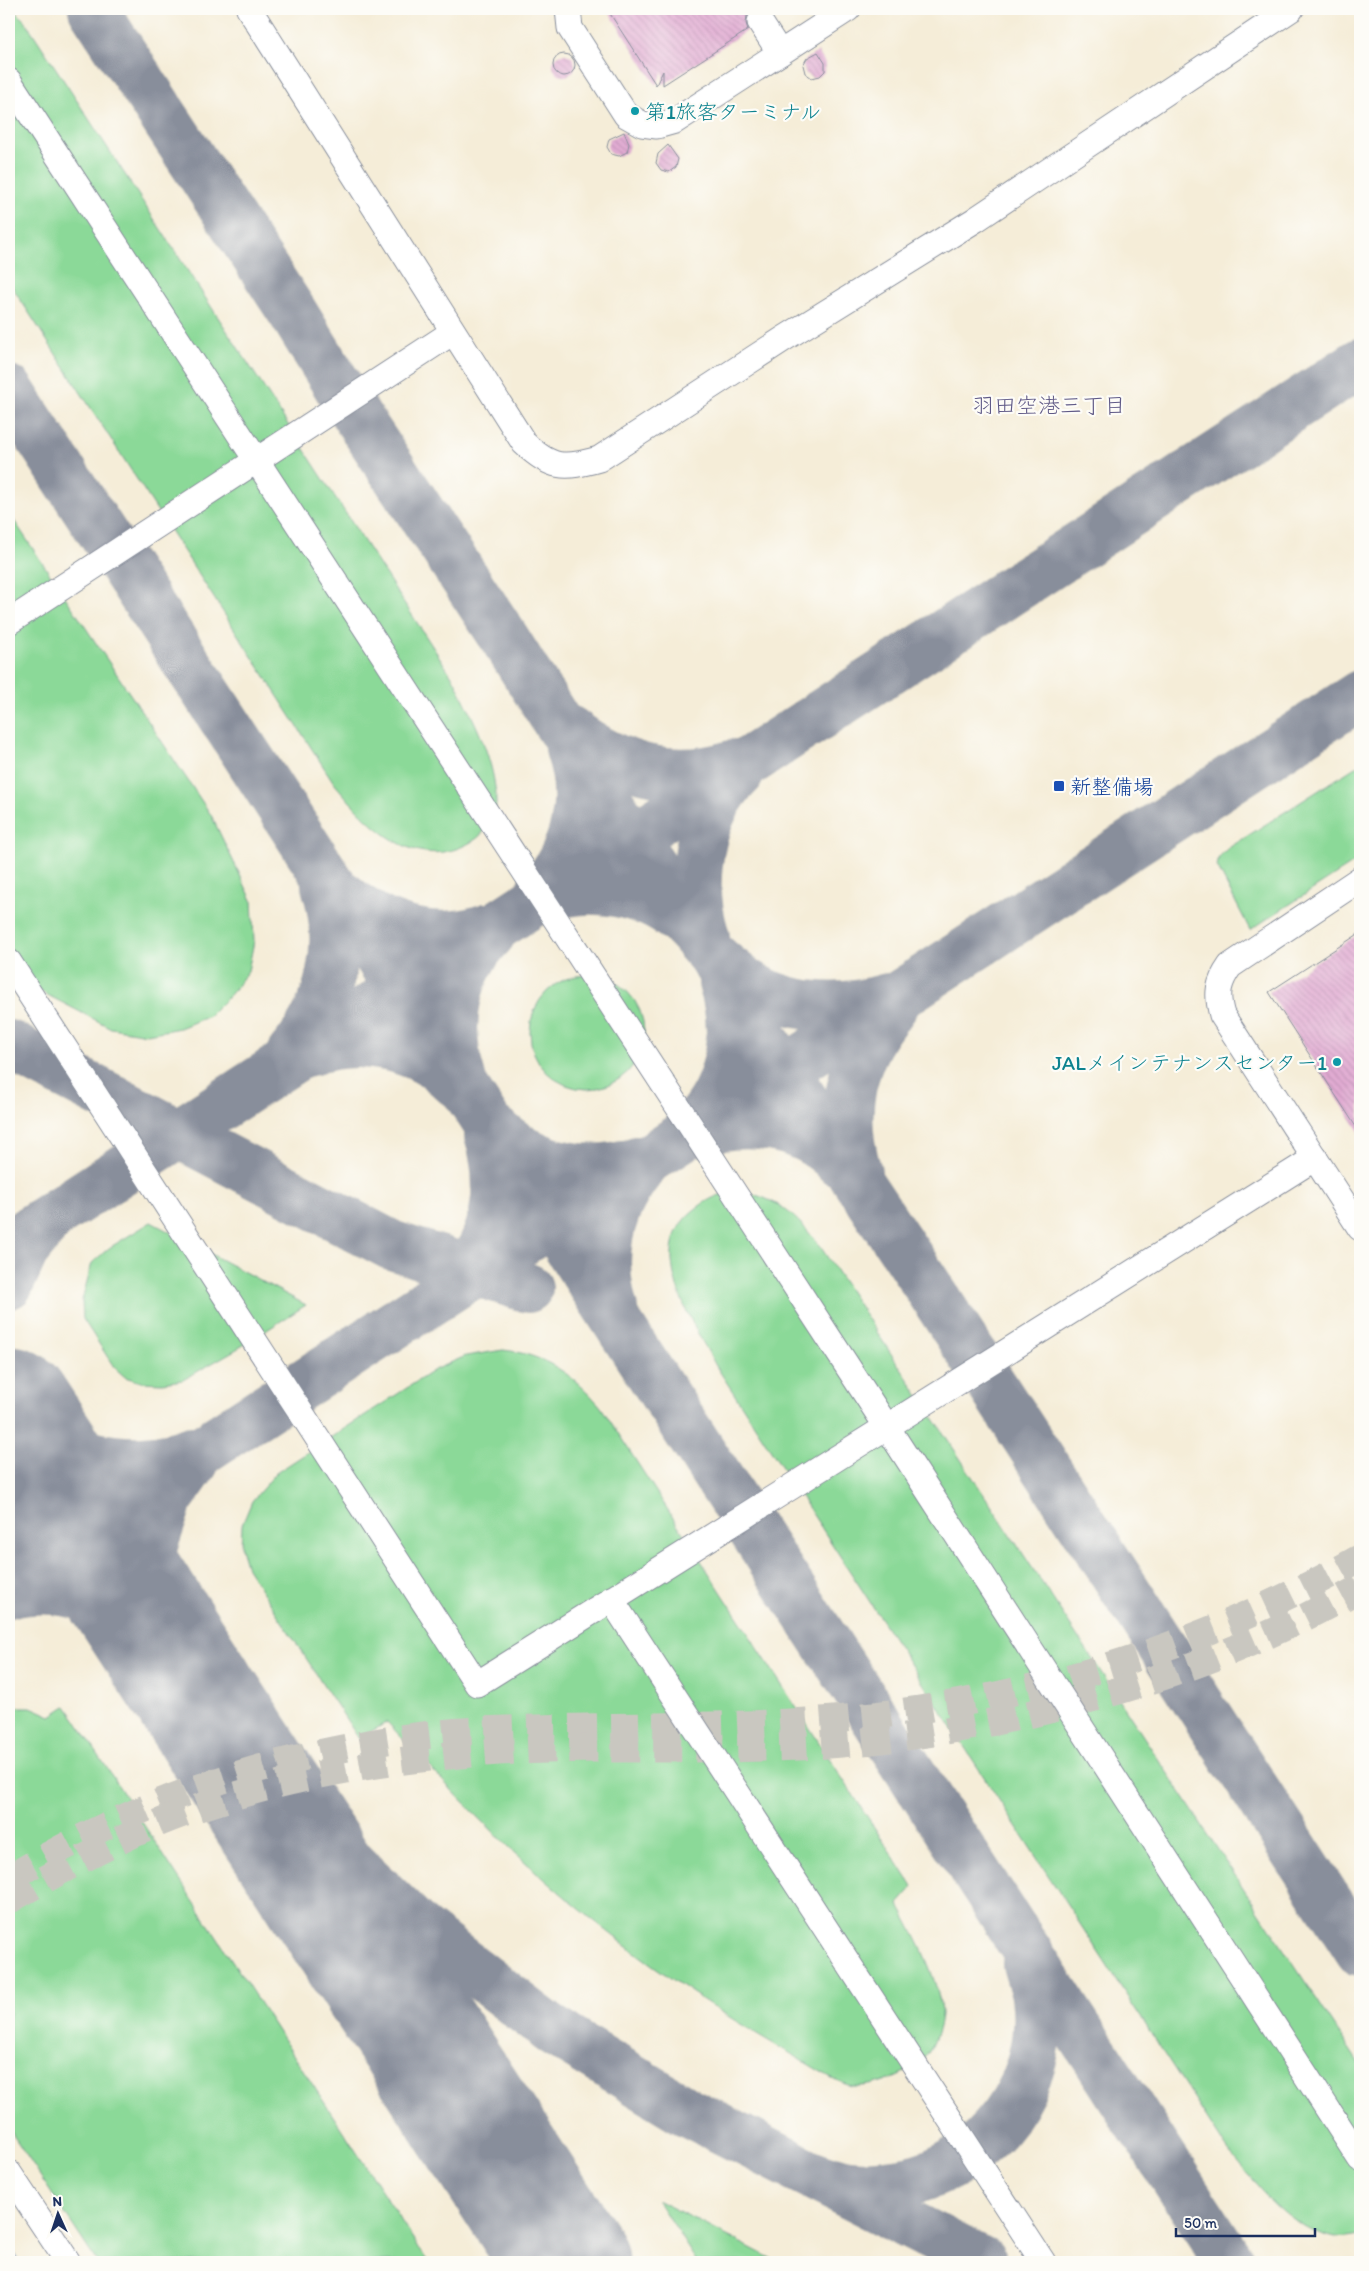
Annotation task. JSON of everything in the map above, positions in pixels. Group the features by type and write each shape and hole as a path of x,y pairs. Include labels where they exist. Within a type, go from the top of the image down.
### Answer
{"lane":[{"path":"249,9 524,443 536,455 551,464 564,467 599,459 785,338 975,220 1291,9"},
{"path":"568,9 570,28 626,115 642,124 656,126 675,121 848,9"},
{"path":"760,22 780,53"},
{"path":"9,81 887,1427 1360,2159"},
{"path":"9,622 453,332"},
{"path":"1360,879 1230,966 1220,980 1217,991 1222,1015 1360,1228"},
{"path":"9,962 477,1684 1315,1158"},
{"path":"612,1600 1044,2262"},
{"path":"9,2173 68,2262"}],"green space":[{"path":"9,9 12,9 25,21 455,681 482,740 488,756 495,787 496,803 492,819 485,830 473,841 452,850 432,853 413,849 395,841 378,829 362,815 334,783 9,282"},
{"path":"9,513 211,815 252,900 254,941 248,971 231,994 209,1016 180,1028 147,1034 111,1028 9,975"},
{"path":"1360,764 1360,859 1250,930 1217,866 1219,857 1227,849"},
{"path":"587,975 609,979 619,984 635,1000 640,1010 644,1032 640,1054 635,1064 619,1080 609,1085 587,1089 565,1085 555,1080 539,1064 534,1054 530,1032 534,1010 539,1000 555,984 565,979"},
{"path":"738,1191 765,1198 775,1203 794,1217 820,1246 1360,2065 1360,2236 1337,2238 1305,2227 1276,2205 1228,2151 716,1366 685,1308 677,1287 672,1266 673,1245 679,1226 694,1210 714,1197"},
{"path":"151,1222 306,1305 242,1346 183,1380 162,1383 141,1382 125,1377 114,1367 83,1319 82,1300 92,1263 109,1248"},
{"path":"503,1350 532,1356 558,1368 570,1376 601,1407 913,1887 898,1904 931,1972 940,2001 941,2014 932,2046 919,2062 909,2069 886,2080 863,2086 853,2086 838,2081 752,2031 686,1989 623,1943 514,1852 458,1797 387,1722 359,1739 247,1568 241,1548 242,1525 252,1501 276,1473 436,1369 466,1356"},
{"path":"66,1706 428,2262 97,2262 9,2129 9,1707 31,1707 51,1716"},
{"path":"657,2200 778,2262 697,2262"}],"water":[{"path":"9,2245 20,2262 9,2262"}],"building":[{"name":"第1旅客ターミナル","path":"607,9 756,9 747,16 748,30 663,85 663,71 656,85"},
{"path":"818,52 825,63 825,71 820,76 812,78 805,73 803,65 807,58"},
{"path":"564,54 572,57 575,65 572,73 564,76 556,73 553,65 556,57"},
{"path":"624,132 629,144 627,152 619,156 611,154 607,147 609,139"},
{"path":"668,145 678,159 676,167 669,172 661,170 656,163 658,154"},
{"name":"JALメインテナンスセンター1","path":"1360,933 1360,1133 1269,992"}],"taxiway":[{"path":"93,9 293,313 352,409 503,636 567,738 710,953 784,1071 929,1288 1360,1951"},
{"path":"9,1244 1360,363"},
{"path":"9,390 1230,2262"},
{"path":"9,1576 1360,695"},
{"path":"569,730 607,755 647,769 690,773 735,764"},
{"path":"540,892 562,860 575,825 578,788 570,749"},
{"path":"705,937 697,894 700,850 705,829 714,809 725,790 739,774"},
{"path":"291,1054 305,1036 316,1016 325,996 331,975 334,931 332,909 326,886"},
{"path":"546,898 580,890 597,890 615,892 649,902 665,910 683,924 714,957 745,982 778,998 815,1006 852,1005 888,998"},
{"path":"343,896 375,918 411,932 449,936 487,928"},
{"path":"461,1078 456,1059 454,1039 453,1020 456,1001 468,966 478,949 491,934"},
{"path":"694,1125 707,1110 716,1094 724,1076 728,1058 731,1039 730,1021 723,983"},
{"path":"857,1172 851,1150 849,1128 849,1106 852,1085 867,1045 878,1026 892,1008"},
{"path":"311,1051 349,1043 388,1046 424,1059 440,1069 455,1082"},
{"path":"9,1045 391,1245 528,1288"},
{"path":"696,1132 734,1125 772,1127 790,1131 808,1139 824,1149 839,1162"},
{"path":"496,1131 529,1153 564,1165 601,1168 640,1160"},
{"path":"459,1278 472,1263 482,1247 490,1230 494,1211 496,1173 494,1153 489,1135"},
{"path":"613,1309 606,1271 606,1252 609,1234 613,1217 621,1200 630,1183 642,1167"},
{"path":"9,1284 24,1251 48,1221"},
{"path":"9,1404 20,1441 23,1474 20,1507 9,1544"},
{"path":"9,1409 26,1426 47,1439 94,1457 144,1461 168,1458 191,1451"},
{"path":"194,1463 168,1500 152,1548 149,1564 150,1598 157,1631 176,1665 313,1826 418,1928 550,2029 686,2111 983,2262"},
{"path":"9,1593 53,1590 93,1599 112,1607 130,1618 164,1646"},
{"path":"834,2181 859,2186 876,2185 902,2182 932,2174 960,2159 984,2140 1005,2116 1021,2089 1032,2060 1037,2029 1036,1997 1027,1964"}],"runway":[{"path":"9,1408 566,2262"}],"tunnel":[{"path":"9,1879 60,1849 113,1823 167,1800 223,1780 280,1763 338,1749 396,1739 455,1732 551,1728 743,1725 839,1719 908,1711 976,1700 1043,1685 1173,1644 1237,1619 1299,1590 1360,1558"},
{"path":"9,1900 74,1864 140,1831 186,1812 234,1796 283,1783 332,1772 432,1757 532,1750 760,1748 836,1744 904,1737 972,1726 1040,1712 1107,1694 1172,1673 1237,1648 1299,1620 1360,1588"}],"place":[{"name":"第1旅客ターミナル","path":"635,111"},
{"name":"新整備場","path":"1059,786"},
{"name":"JALメインテナンスセンター1","path":"1337,1062"}],"district":[{"name":"羽田空港三丁目","path":"1049,405"}]}
